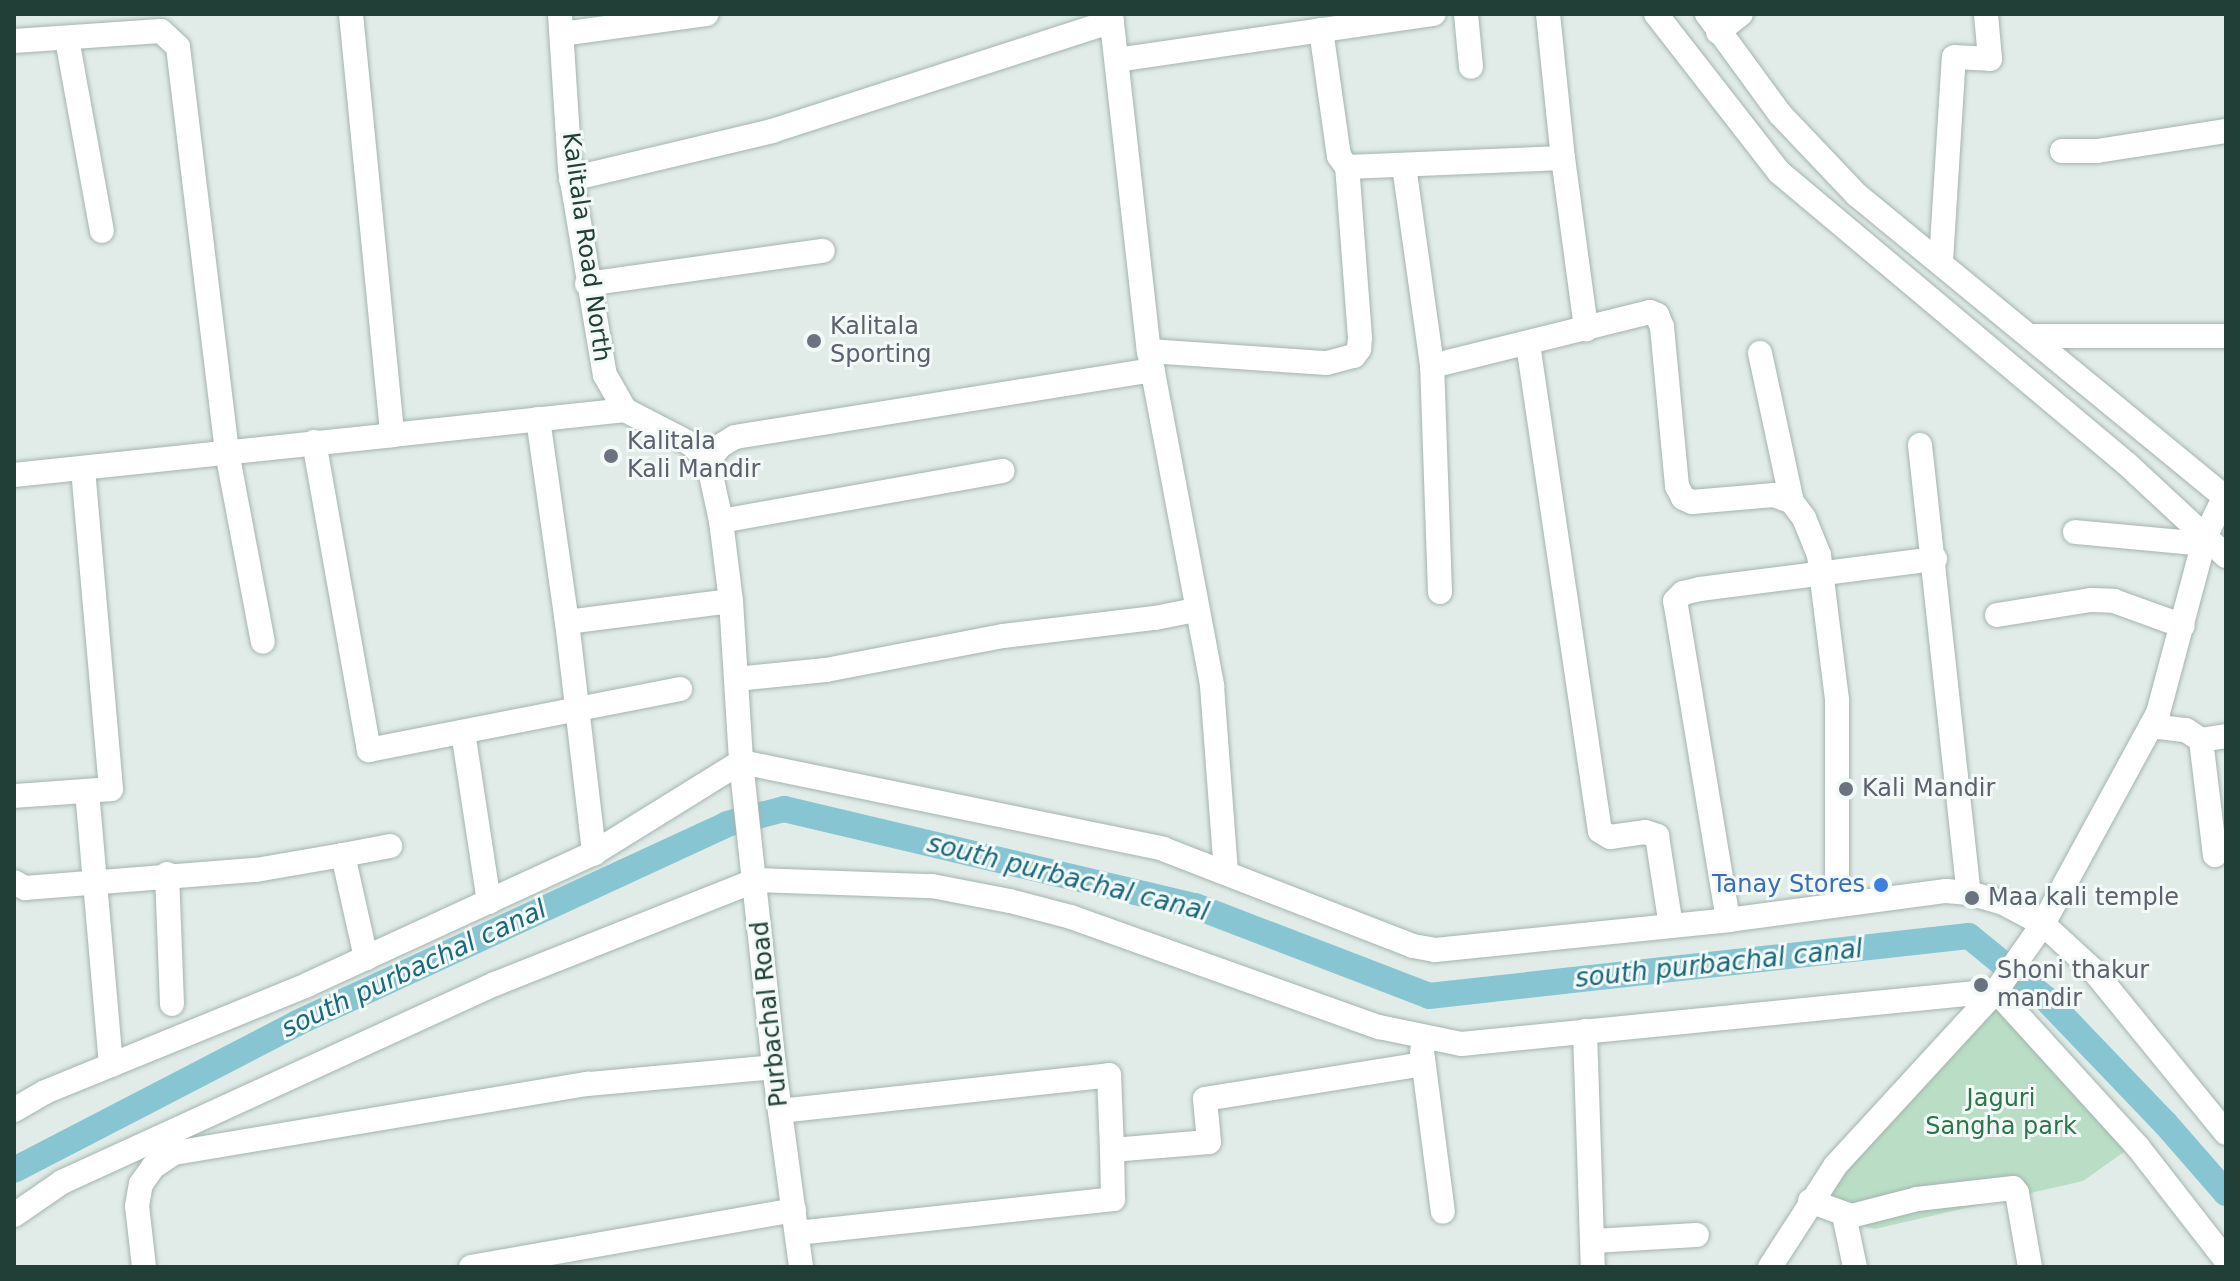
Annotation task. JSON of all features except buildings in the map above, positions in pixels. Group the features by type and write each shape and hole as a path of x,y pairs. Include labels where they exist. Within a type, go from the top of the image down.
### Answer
{"street":[{"path":"351,14 392,435"},
{"path":"561,24 707,14"},
{"path":"1117,60 1434,14"},
{"path":"1466,14 1471,67"},
{"path":"1548,14 1586,329"},
{"path":"1656,14 1779,172 2115,454 2205,541 2226,556"},
{"path":"1741,14 1712,23 1814,153 1857,195 2225,496 2205,541 2183,626 2151,726 2044,921 1999,987 1847,1151 1810,1201 1770,1267"},
{"path":"1941,261 1954,57 1990,59 1986,14"},
{"path":"571,179 772,131 1112,18 1151,360 1195,610 1212,686 1226,871"},
{"name":"Kalitala Road North","path":"561,24 571,179 587,284 605,375 625,410"},
{"path":"14,41 161,31 169,25 180,59 227,452 263,642"},
{"path":"708,461 720,446 735,437 1151,360 1327,363 1354,356 1359,349 1360,338 1347,167 1339,156 1321,30"},
{"path":"67,39 102,231"},
{"path":"2062,151 2097,151 2226,131"},
{"path":"1347,167 1563,158"},
{"path":"1404,166 1432,366 1440,592"},
{"path":"587,284 823,251"},
{"path":"1432,366 1650,312 1657,315 1662,327 1677,486 1683,498 1692,502 1774,495 1792,502"},
{"path":"2031,336 2226,336"},
{"path":"1528,344 1600,831 1610,837 1645,832 1657,836 1671,926"},
{"path":"1760,353 1792,502 1814,539 1823,574 1837,700 1837,903"},
{"path":"14,475 625,410 691,444 708,461 721,521 731,601 741,762"},
{"path":"538,419 567,622 594,853"},
{"path":"314,442 369,750 680,689"},
{"path":"1920,445 1935,559 1969,893"},
{"path":"14,796 111,789 83,468"},
{"path":"721,521 1003,471"},
{"path":"2075,532 2205,541"},
{"path":"1728,920 1675,601 1683,593 1700,589 1935,559"},
{"path":"1997,615 2091,600 2114,601 2183,626"},
{"path":"567,622 731,601"},
{"path":"736,679 826,670 1003,636 1155,618 1195,610"},
{"path":"2151,726 2186,730 2201,740 2226,736"},
{"path":"463,732 489,902"},
{"path":"2201,740 2215,855"},
{"path":"14,1110 45,1092 366,958 594,853 741,762 1132,841 1226,871 1413,946 1435,950 1728,920 1837,903 1946,891 1969,893 2003,903 2044,921 2093,970 2226,1133"},
{"name":"Purbachal Road","path":"741,762 755,868 774,1067 801,1267"},
{"path":"87,791 111,1065"},
{"path":"14,882 25,888 167,874 256,870 390,846"},
{"path":"343,855 366,958"},
{"path":"14,1215 62,1182 755,868 932,886 1010,901 1071,917 1342,1015 1420,1037 1461,1044 1999,987"},
{"path":"167,874 172,1004"},
{"path":"1999,987 2138,1147 2226,1260"},
{"path":"1585,1031 1593,1267"},
{"path":"1420,1037 1443,1212"},
{"path":"1112,1150 1209,1142 1205,1099 1423,1064"},
{"path":"144,1267 137,1206 141,1184 153,1167 174,1153 588,1084 774,1067"},
{"path":"471,1267 611,1256 795,1222 1113,1199 1109,1075 780,1111"},
{"path":"1810,1201 1844,1215 1858,1215 1917,1199 2013,1188 2030,1267"},
{"path":"1844,1215 1855,1267"},
{"path":"2200,1227 2205,1267"},
{"path":"1593,1241 1697,1235"}],"green space":[{"name":"Jaguri Sangha park","path":"1999,1000 2141,1140 2083,1181 1875,1229 1839,1221 1818,1206 1838,1170"}],"waterway":[{"name":"south purbachal canal","path":"14,1170 297,1023 727,824 784,809 1195,906 1429,996 1969,936 2046,999 2165,1123 2226,1193"}],"place":[{"name":"Kalitala Sporting","path":"814,341"},
{"name":"Kalitala Kali Mandir","path":"611,456"},
{"name":"Kali Mandir","path":"1846,789"},
{"name":"Tanay Stores","path":"1881,885"},
{"name":"Maa kali temple","path":"1972,898"},
{"name":"Shoni thakur mandir","path":"1981,985"}]}
